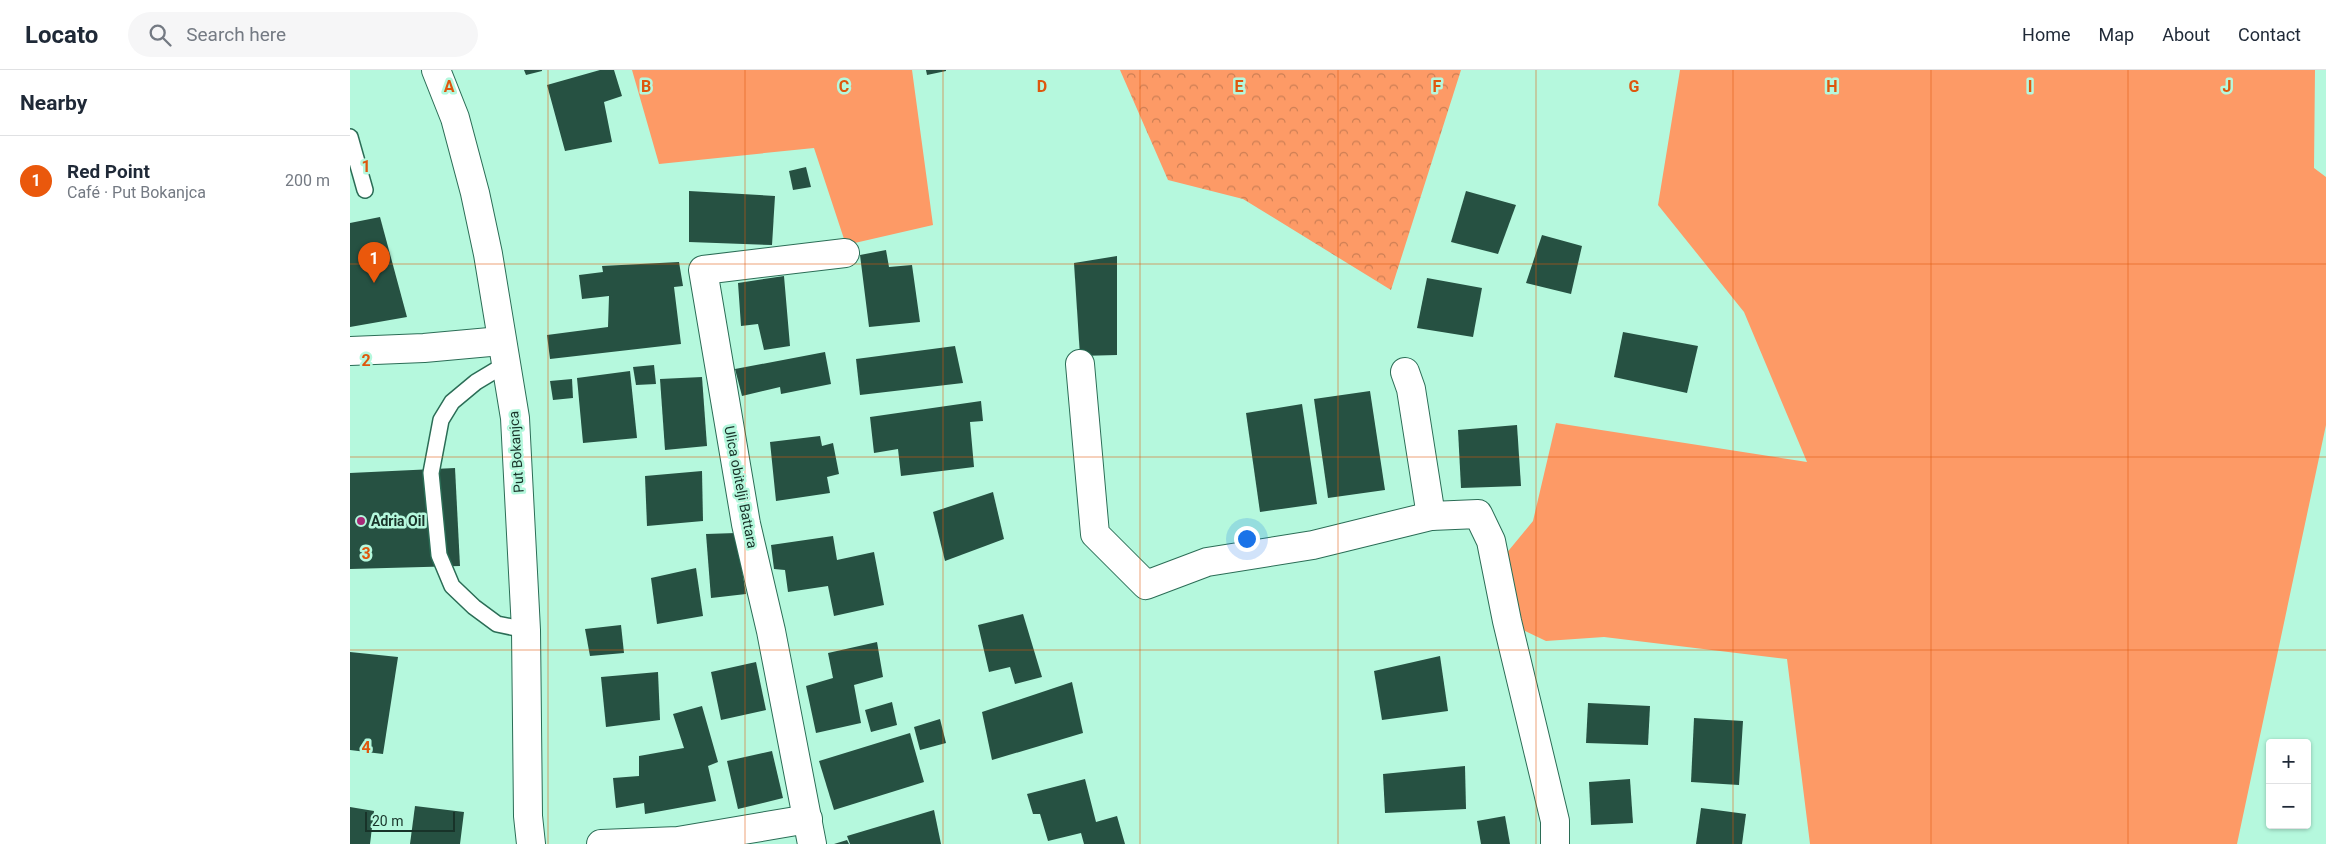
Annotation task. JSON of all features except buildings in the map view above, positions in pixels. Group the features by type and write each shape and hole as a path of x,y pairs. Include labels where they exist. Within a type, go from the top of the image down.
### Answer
{"street":[{"name":"Put Bokanjca","path":"436,70 455,118 475,193 488,254 515,418 526,630 528,816 531,844"},
{"name":"Ulica obitelji Battara","path":"810,832 771,631 746,524 703,270 845,253"},
{"path":"350,351 424,348 504,352"},
{"path":"1080,364 1095,534 1146,585 1207,562 1313,545 1431,516 1478,514 1491,541 1507,621 1555,821 1555,844"},
{"path":"1405,372 1412,389 1431,516"},
{"path":"601,844 810,832"}],"lane":[{"path":"350,137 365,190"},
{"path":"504,352 476,382 452,402 441,420 430,473 438,555 452,586 474,607 497,624 526,630"}],"green space":[{"path":"632,70 912,70 933,225 846,245 814,148 659,164"},
{"path":"1120,70 1461,70 1391,290 1243,199 1168,180"},
{"path":"1680,70 2315,70 2314,168 2326,177 2326,425 2237,844 1810,844 1787,659 1604,637 1546,641 1521,629 1505,555 1533,521 1556,423 1807,462 1744,312 1658,205"}],"place":[{"name":"Red Point","path":"374,283"},
{"name":"Adria Oil","path":"361,521"}]}
